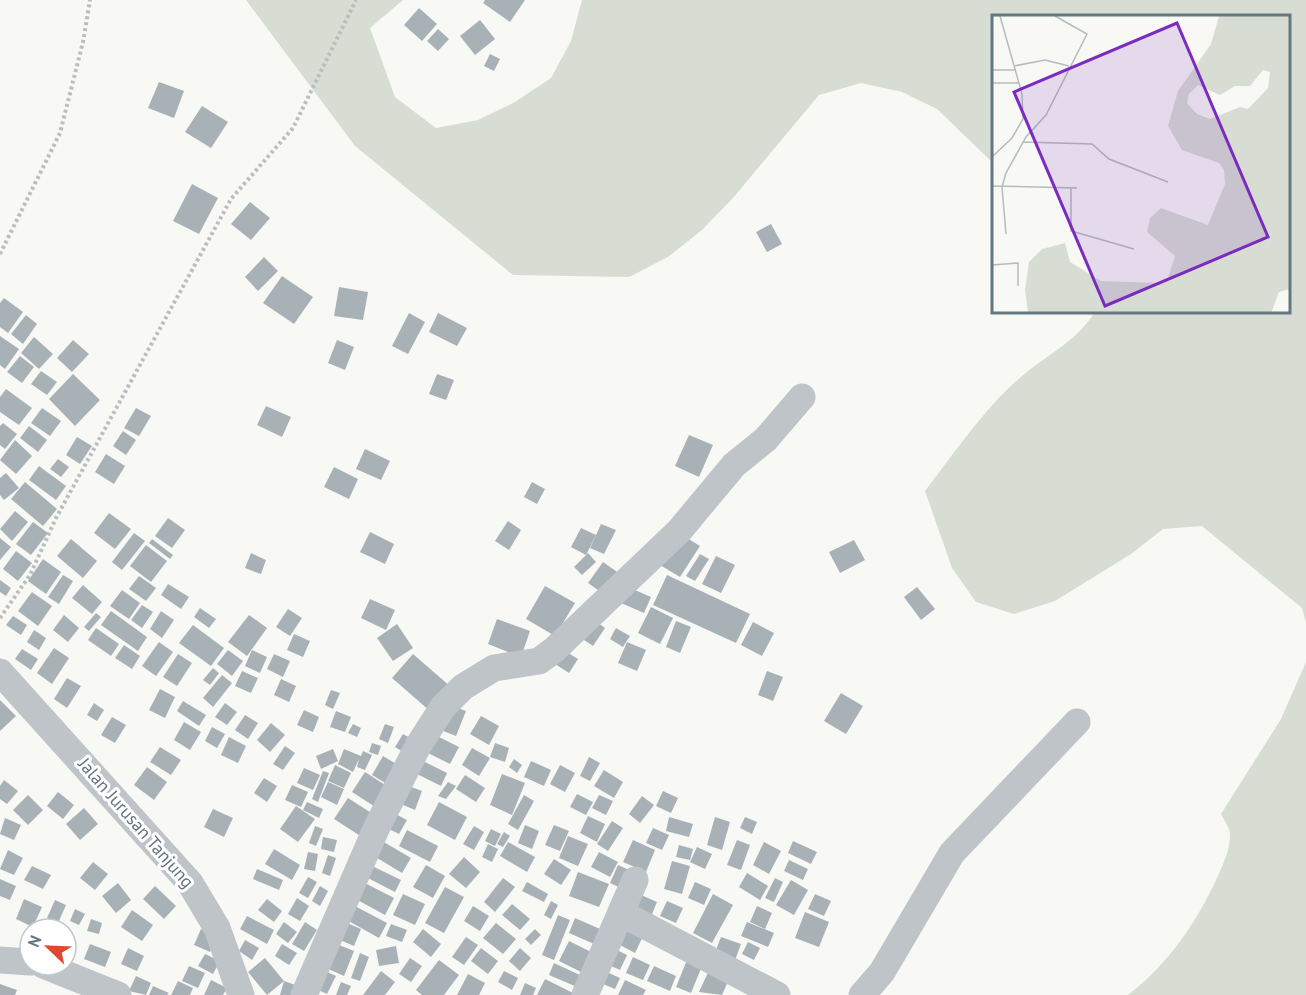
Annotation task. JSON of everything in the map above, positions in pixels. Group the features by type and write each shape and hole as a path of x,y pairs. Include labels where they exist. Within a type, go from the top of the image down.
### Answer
{"street":[{"path":"304,995 376,829 418,746 443,707 463,687 494,668 539,661 554,650 679,531 734,465 766,439 802,398"},
{"name":"Jalan Jurusan Tanjung","path":"0,672 190,883 217,928 241,995"},
{"path":"862,995 882,972 952,853 1077,722"},
{"path":"585,995 635,880"},
{"path":"621,913 777,995"},
{"path":"0,960 18,961"},
{"path":"73,977 118,995"}],"path":[{"path":"0,254 60,133 90,0"},
{"path":"0,618 30,575 72,487 231,199 293,128 356,0"}],"shaded area":[{"path":"246,0 403,0 370,28 395,97 436,128 478,120 515,102 551,78 571,41 582,0 1306,0 1306,623 1302,608 1202,526 1163,529 1131,554 1055,601 1014,614 976,602 952,568 925,491 999,398 1027,372 1072,339 1093,314 1291,314 1291,15 992,15 992,162 937,109 902,92 861,83 819,95 733,198 702,230 668,257 629,277 513,275 355,146"},
{"path":"1306,662 1306,995 1128,995 1168,957 1199,912 1224,862 1230,841 1229,830 1221,814 1281,719"}],"building":[{"path":"485,0 525,0 510,22 483,3"},
{"path":"419,8 437,24 422,41 404,25"},
{"path":"480,20 495,39 475,55 460,36"},
{"path":"438,29 449,39 438,51 427,41"},
{"path":"490,54 500,59 494,71 484,66"},
{"path":"159,82 184,91 174,118 148,108"},
{"path":"202,106 228,122 211,148 185,132"},
{"path":"192,184 218,198 199,234 173,221"},
{"path":"250,202 270,218 251,240 231,224"},
{"path":"771,224 782,244 767,252 756,232"},
{"path":"264,257 278,271 258,291 245,277"},
{"path":"282,276 313,297 294,324 263,303"},
{"path":"339,287 368,292 363,320 334,316"},
{"path":"4,298 23,312 8,333 0,327 0,303"},
{"path":"409,313 425,322 408,354 392,346"},
{"path":"438,313 467,328 457,346 429,332"},
{"path":"26,315 37,324 23,344 11,334"},
{"path":"0,336 19,349 5,369 0,365"},
{"path":"34,337 53,354 39,369 21,353"},
{"path":"73,340 89,354 72,372 57,358"},
{"path":"337,340 354,347 345,370 328,363"},
{"path":"20,356 34,367 22,383 7,372"},
{"path":"41,371 57,382 47,395 31,384"},
{"path":"73,374 100,400 75,426 49,399"},
{"path":"437,374 454,380 446,400 429,394"},
{"path":"6,389 32,408 19,425 0,412 0,397"},
{"path":"266,406 291,417 282,437 257,425"},
{"path":"42,408 61,421 50,436 31,423"},
{"path":"136,408 151,416 139,436 124,428"},
{"path":"3,423 17,434 5,449 0,445 0,426"},
{"path":"29,426 47,440 38,452 20,438"},
{"path":"123,431 136,440 126,455 113,446"},
{"path":"689,435 713,445 699,477 675,466"},
{"path":"77,437 92,446 80,464 66,455"},
{"path":"15,440 32,456 16,474 0,460"},
{"path":"365,449 390,461 381,480 356,469"},
{"path":"106,454 125,466 114,484 95,472"},
{"path":"58,459 69,467 61,477 50,469"},
{"path":"39,466 66,486 56,500 29,480"},
{"path":"334,467 358,479 349,499 324,487"},
{"path":"6,473 19,488 4,500 0,495 0,478"},
{"path":"25,482 57,509 43,526 11,499"},
{"path":"532,482 545,489 537,504 524,497"},
{"path":"15,511 28,522 12,541 0,529"},
{"path":"109,513 131,529 115,549 94,533"},
{"path":"168,518 185,530 172,548 155,536"},
{"path":"508,521 521,530 509,550 495,541"},
{"path":"33,522 48,533 31,555 16,544"},
{"path":"601,524 616,530 604,554 590,548"},
{"path":"581,528 596,535 586,555 571,547"},
{"path":"370,532 394,544 385,564 360,552"},
{"path":"134,533 145,541 122,570 112,562"},
{"path":"679,533 700,546 680,577 660,565"},
{"path":"0,538 11,547 0,560"},
{"path":"71,539 97,561 83,578 57,556"},
{"path":"152,539 173,555 170,559 149,543"},
{"path":"854,540 865,560 840,573 829,552"},
{"path":"146,545 167,561 151,582 130,566"},
{"path":"16,551 32,563 18,581 3,569"},
{"path":"251,553 266,560 261,574 245,568"},
{"path":"588,553 596,562 582,575 574,567"},
{"path":"700,554 709,559 695,581 686,576"},
{"path":"716,556 735,565 721,593 702,584"},
{"path":"43,559 61,572 46,594 28,581"},
{"path":"603,562 620,574 605,595 588,583"},
{"path":"63,575 73,581 59,604 48,597"},
{"path":"667,575 750,614 736,643 653,605"},
{"path":"139,576 156,588 146,601 129,589"},
{"path":"0,580 11,588 6,596 0,592"},
{"path":"168,584 189,597 181,609 161,595"},
{"path":"83,585 102,602 92,614 72,598"},
{"path":"545,586 575,603 555,636 526,619"},
{"path":"628,587 651,597 644,613 621,603"},
{"path":"917,587 935,609 921,620 904,597"},
{"path":"122,590 140,603 129,619 110,606"},
{"path":"32,592 52,606 38,626 18,611"},
{"path":"370,599 395,610 386,630 361,618"},
{"path":"142,605 153,612 142,628 131,620"},
{"path":"651,607 673,618 660,644 638,633"},
{"path":"200,608 216,619 209,628 194,617"},
{"path":"288,609 302,618 290,636 276,627"},
{"path":"111,611 147,637 138,651 101,625"},
{"path":"161,611 174,620 162,638 150,629"},
{"path":"96,613 101,617 89,631 84,627"},
{"path":"64,615 79,628 68,642 53,630"},
{"path":"249,615 267,628 247,656 228,642"},
{"path":"13,616 27,625 21,635 6,625"},
{"path":"497,619 530,631 521,657 488,644"},
{"path":"594,620 605,628 593,646 581,638"},
{"path":"676,621 691,627 680,653 666,647"},
{"path":"753,622 774,633 762,656 741,645"},
{"path":"397,624 413,648 393,661 377,638"},
{"path":"193,625 224,648 211,666 179,643"},
{"path":"96,628 119,644 111,656 88,640"},
{"path":"616,628 630,636 623,647 610,639"},
{"path":"34,630 46,638 39,650 27,642"},
{"path":"294,634 310,641 303,657 287,650"},
{"path":"159,642 173,652 156,676 142,666"},
{"path":"627,642 646,650 637,671 618,663"},
{"path":"124,645 140,656 132,669 115,658"},
{"path":"54,648 69,658 52,684 37,673"},
{"path":"560,648 578,659 569,673 552,662"},
{"path":"22,649 38,659 31,670 15,659"},
{"path":"228,650 243,661 232,676 217,664"},
{"path":"252,650 267,657 260,673 245,666"},
{"path":"178,654 192,663 177,686 163,677"},
{"path":"274,654 290,661 283,677 267,669"},
{"path":"413,654 451,687 430,711 392,678"},
{"path":"213,668 219,673 210,685 203,680"},
{"path":"242,671 258,678 251,693 235,686"},
{"path":"767,671 783,677 773,701 758,695"},
{"path":"222,675 232,683 213,707 203,698"},
{"path":"67,678 81,686 67,708 54,699"},
{"path":"281,679 296,686 289,702 274,695"},
{"path":"160,689 175,697 165,718 149,710"},
{"path":"331,690 340,693 333,709 325,705"},
{"path":"841,693 863,706 846,734 824,721"},
{"path":"0,700 16,716 0,731"},
{"path":"183,701 206,715 199,726 177,711"},
{"path":"94,703 104,710 97,721 87,715"},
{"path":"225,703 237,712 227,725 215,717"},
{"path":"447,704 466,711 456,736 438,729"},
{"path":"304,710 319,717 313,732 297,725"},
{"path":"336,711 351,717 345,732 330,727"},
{"path":"245,715 258,723 248,739 235,730"},
{"path":"481,716 499,726 489,745 470,734"},
{"path":"112,717 126,725 115,743 101,735"},
{"path":"184,722 201,732 190,750 174,740"},
{"path":"271,723 285,735 270,752 257,740"},
{"path":"353,724 361,728 357,737 348,733"},
{"path":"385,724 394,727 388,743 379,739"},
{"path":"212,727 225,734 217,748 205,741"},
{"path":"403,734 417,742 410,756 395,747"},
{"path":"437,736 459,747 450,764 428,753"},
{"path":"229,737 246,746 238,763 221,755"},
{"path":"372,743 381,746 378,755 369,752"},
{"path":"495,743 509,748 505,762 490,757"},
{"path":"285,746 295,753 283,770 273,764"},
{"path":"160,747 181,760 171,775 150,762"},
{"path":"472,748 490,758 479,776 462,765"},
{"path":"333,749 338,761 321,769 316,756"},
{"path":"344,749 361,756 363,751 372,755 365,770 357,767 359,759 353,772 338,764"},
{"path":"383,756 403,768 392,787 372,775"},
{"path":"589,757 600,763 590,781 580,776"},
{"path":"514,759 522,765 517,773 509,767"},
{"path":"423,761 447,773 441,786 417,774"},
{"path":"531,761 551,770 544,786 524,777"},
{"path":"335,765 351,773 344,788 328,781"},
{"path":"560,765 575,773 565,792 550,784"},
{"path":"147,767 167,782 154,800 134,785"},
{"path":"304,768 320,775 313,790 297,783"},
{"path":"604,770 623,782 614,798 594,786"},
{"path":"323,771 329,773 318,802 312,799"},
{"path":"365,772 393,790 380,810 352,792"},
{"path":"502,774 525,783 512,815 490,805"},
{"path":"465,775 485,788 476,802 456,789"},
{"path":"264,778 277,786 267,802 254,793"},
{"path":"4,780 18,791 7,804 0,799 0,786"},
{"path":"328,782 344,789 337,805 321,797"},
{"path":"448,782 456,786 446,799 438,796"},
{"path":"403,784 422,791 415,810 396,802"},
{"path":"292,785 308,792 301,807 285,800"},
{"path":"663,791 678,798 671,813 656,806"},
{"path":"58,792 74,805 63,819 47,806"},
{"path":"577,794 593,802 586,815 570,807"},
{"path":"28,795 43,810 28,825 13,810"},
{"path":"524,795 534,801 518,830 508,824"},
{"path":"599,795 613,801 606,815 592,808"},
{"path":"642,796 654,805 640,823 629,814"},
{"path":"348,798 376,816 362,837 334,819"},
{"path":"307,802 323,809 319,818 303,810"},
{"path":"439,802 467,817 455,840 427,825"},
{"path":"296,806 315,819 298,842 280,829"},
{"path":"84,808 98,824 80,840 66,824"},
{"path":"213,809 233,818 224,837 204,827"},
{"path":"388,810 407,820 399,834 381,825"},
{"path":"588,816 605,824 597,842 580,833"},
{"path":"669,817 693,824 689,837 666,831"},
{"path":"715,817 730,822 722,850 707,845"},
{"path":"745,817 757,822 752,834 740,828"},
{"path":"5,818 21,825 14,840 0,834"},
{"path":"612,821 623,828 608,851 597,844"},
{"path":"525,825 539,831 532,849 518,843"},
{"path":"554,825 569,831 560,851 545,845"},
{"path":"315,826 323,829 316,846 309,843"},
{"path":"474,826 484,832 474,850 463,844"},
{"path":"653,828 669,835 662,850 646,843"},
{"path":"491,829 501,834 495,846 485,841"},
{"path":"407,830 438,846 430,862 399,846"},
{"path":"504,832 510,836 503,847 497,844"},
{"path":"568,836 588,844 578,866 559,858"},
{"path":"323,837 337,840 334,852 321,849"},
{"path":"377,838 411,858 402,873 369,853"},
{"path":"633,840 655,850 646,872 623,862"},
{"path":"737,840 750,845 741,870 727,865"},
{"path":"793,841 817,852 811,864 788,853"},
{"path":"508,842 535,857 527,872 500,856"},
{"path":"764,842 781,851 769,874 753,865"},
{"path":"488,844 498,849 492,862 482,857"},
{"path":"679,845 693,849 690,860 676,857"},
{"path":"697,847 712,854 705,869 690,862"},
{"path":"274,849 300,865 292,880 265,864"},
{"path":"8,850 23,858 14,875 0,869"},
{"path":"308,852 318,854 315,871 304,869"},
{"path":"599,852 618,862 610,877 591,867"},
{"path":"328,855 336,858 330,876 322,873"},
{"path":"464,857 480,872 466,888 449,874"},
{"path":"554,859 571,870 561,885 544,874"},
{"path":"789,860 808,869 803,880 784,871"},
{"path":"672,861 690,866 682,894 664,889"},
{"path":"93,862 108,874 95,890 80,878"},
{"path":"370,865 401,880 395,892 364,876"},
{"path":"426,865 445,876 433,898 413,887"},
{"path":"618,865 631,871 623,889 610,883"},
{"path":"32,866 51,875 43,889 24,880"},
{"path":"257,869 283,880 279,890 253,879"},
{"path":"578,872 609,884 599,907 569,896"},
{"path":"747,873 768,886 760,900 739,887"},
{"path":"308,877 317,882 308,898 299,893"},
{"path":"503,878 515,887 495,912 484,902"},
{"path":"775,878 783,882 774,902 765,898"},
{"path":"0,879 16,886 10,900 0,896"},
{"path":"791,880 808,890 794,915 776,905"},
{"path":"361,881 394,898 385,915 352,897"},
{"path":"527,882 548,894 544,902 522,891"},
{"path":"695,882 711,889 704,905 688,898"},
{"path":"118,883 131,900 116,913 102,896"},
{"path":"155,886 176,906 164,919 143,899"},
{"path":"320,886 328,891 320,906 312,901"},
{"path":"445,887 464,897 444,933 425,923"},
{"path":"632,891 657,902 650,919 625,908"},
{"path":"403,894 425,904 415,925 393,915"},
{"path":"713,894 733,905 712,943 693,933"},
{"path":"815,894 831,901 824,916 808,909"},
{"path":"297,898 309,906 300,921 288,914"},
{"path":"24,899 42,907 38,917 18,917 18,920 16,919"},
{"path":"267,899 282,911 274,922 258,910"},
{"path":"55,900 66,905 61,917 47,917"},
{"path":"551,901 558,905 551,919 544,915"},
{"path":"667,901 683,908 676,923 660,916"},
{"path":"512,904 530,919 520,930 502,915"},
{"path":"353,905 387,923 379,938 345,919"},
{"path":"473,906 489,916 480,931 464,921"},
{"path":"757,906 772,913 765,929 750,922"},
{"path":"75,909 85,914 79,925 78,917 72,917"},
{"path":"132,910 153,925 142,941 121,927"},
{"path":"805,912 829,922 819,947 795,938"},
{"path":"558,915 570,920 554,960 542,955"},
{"path":"247,916 274,930 267,944 240,929"},
{"path":"575,918 600,929 594,944 569,933"},
{"path":"91,919 102,923 99,934 87,931"},
{"path":"340,920 361,929 354,946 333,937"},
{"path":"629,921 646,930 635,953 618,944"},
{"path":"284,922 297,932 288,943 276,934"},
{"path":"305,922 317,930 304,951 292,944"},
{"path":"747,922 774,933 768,947 741,936"},
{"path":"496,923 516,939 503,954 483,938"},
{"path":"391,924 407,930 402,942 386,936"},
{"path":"201,929 217,936 210,952 194,945"},
{"path":"423,929 441,944 431,957 413,942"},
{"path":"535,929 541,935 531,945 525,939"},
{"path":"466,937 478,945 464,965 452,957"},
{"path":"721,937 741,944 734,963 714,955"},
{"path":"245,940 259,948 252,960 239,951"},
{"path":"569,941 591,952 581,972 559,961"},
{"path":"748,942 760,948 754,960 742,954"},
{"path":"334,943 354,951 344,976 324,967"},
{"path":"90,944 111,952 105,967 84,959"},
{"path":"282,944 297,953 289,965 275,956"},
{"path":"396,946 399,963 379,966 376,950"},
{"path":"609,946 627,955 620,970 602,962"},
{"path":"128,948 144,956 137,971 121,964"},
{"path":"481,948 498,961 488,974 471,961"},
{"path":"520,948 531,958 520,971 509,961"},
{"path":"360,953 369,957 360,981 351,978"},
{"path":"205,954 220,961 213,974 198,966"},
{"path":"689,955 704,961 691,993 676,987"},
{"path":"633,957 650,965 643,980 626,973"},
{"path":"265,958 284,981 267,995 248,972"},
{"path":"410,958 422,966 411,982 399,974"},
{"path":"439,960 459,975 444,995 422,995 416,990"},
{"path":"554,963 582,976 577,987 549,975"},
{"path":"189,966 205,973 198,988 182,981"},
{"path":"654,966 676,976 670,991 647,981"},
{"path":"710,968 730,977 722,995 699,992"},
{"path":"321,969 336,976 327,994 312,987"},
{"path":"600,969 620,978 615,989 596,981"},
{"path":"381,971 395,982 385,995 363,995"},
{"path":"504,971 518,978 512,990 498,982"},
{"path":"468,974 485,983 479,995 457,995"},
{"path":"136,976 151,983 146,995 129,991"},
{"path":"545,979 573,993 572,995 537,995"},
{"path":"211,980 227,988 223,995 204,995"},
{"path":"625,980 646,990 643,995 618,995"},
{"path":"178,981 193,988 190,995 171,995"},
{"path":"284,981 301,987 298,995 280,995"},
{"path":"341,982 351,986 347,995 336,995"},
{"path":"525,983 536,988 533,995 520,995"},
{"path":"0,984 17,990 15,995 0,995"},
{"path":"153,986 169,993 149,995"}]}
